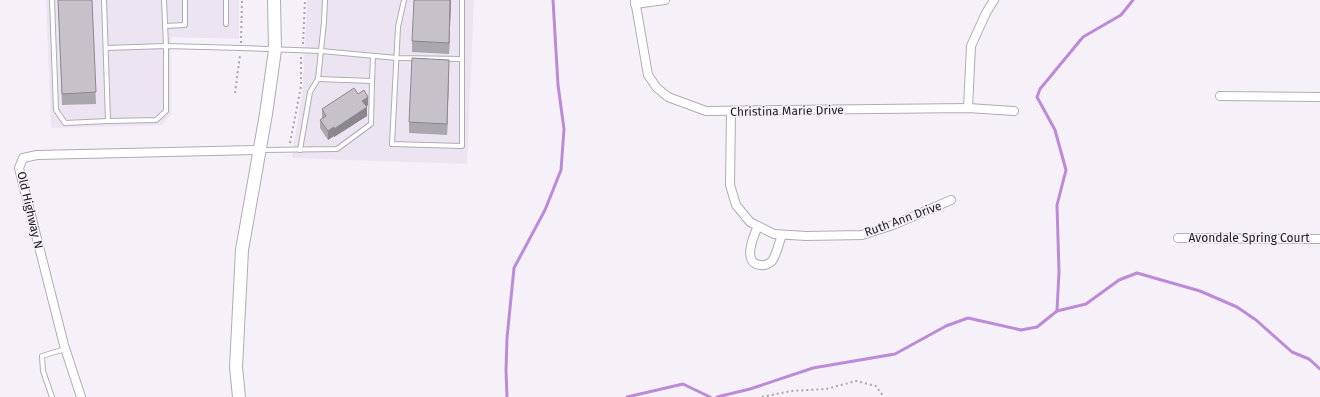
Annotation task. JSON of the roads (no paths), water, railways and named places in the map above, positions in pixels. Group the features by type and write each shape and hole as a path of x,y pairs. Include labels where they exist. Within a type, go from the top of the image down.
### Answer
{"main road":[{"path":"239,397 236,367 242,250 258,150 266,114 275,50 274,0"}],"street":[{"path":"635,2 665,0"},
{"path":"968,108 971,46 986,13 994,0"},
{"name":"Christina Marie Drive","path":"635,2 648,75 657,88 668,97 706,111 731,112 968,108 1014,111"},
{"path":"1220,96 1320,97"},
{"name":"Ruth Ann Drive","path":"731,112 730,185 736,205 750,222 774,234 806,236 862,235 893,225 951,200"},
{"name":"Old Highway N","path":"81,397 65,349 19,168 23,158 37,155 258,150"},
{"path":"758,226 750,247 750,255 752,260 761,266 771,261 782,235"},
{"name":"Avondale Spring Court","path":"1178,238 1320,239"}],"lane":[{"path":"52,0 56,110 65,123 156,120 166,111 164,0"},
{"path":"104,0 108,121"},
{"path":"165,26 185,25 185,0"},
{"path":"226,0 226,24"},
{"path":"300,150 310,92 318,78 325,0"},
{"path":"404,0 398,26 392,144 462,146 462,0"},
{"path":"106,48 166,46 241,48 321,51 397,58 461,59"},
{"path":"258,150 337,149 371,124 373,56"},
{"path":"318,78 372,81"},
{"path":"52,397 43,371 42,356 65,349"}],"waterway":[{"path":"507,397 507,338 514,268 545,210 561,170 564,129 558,85 553,0"},
{"path":"1057,311 1059,272 1057,205 1066,170 1055,130 1037,97 1040,89 1083,37 1121,15 1133,0"},
{"path":"717,397 750,389 813,368 895,354 946,326 968,318 1021,330 1037,327 1057,311 1086,304 1119,280 1137,273 1200,291 1237,307 1256,320 1292,352 1309,359 1320,369"},
{"path":"627,397 683,384 710,397"}]}
